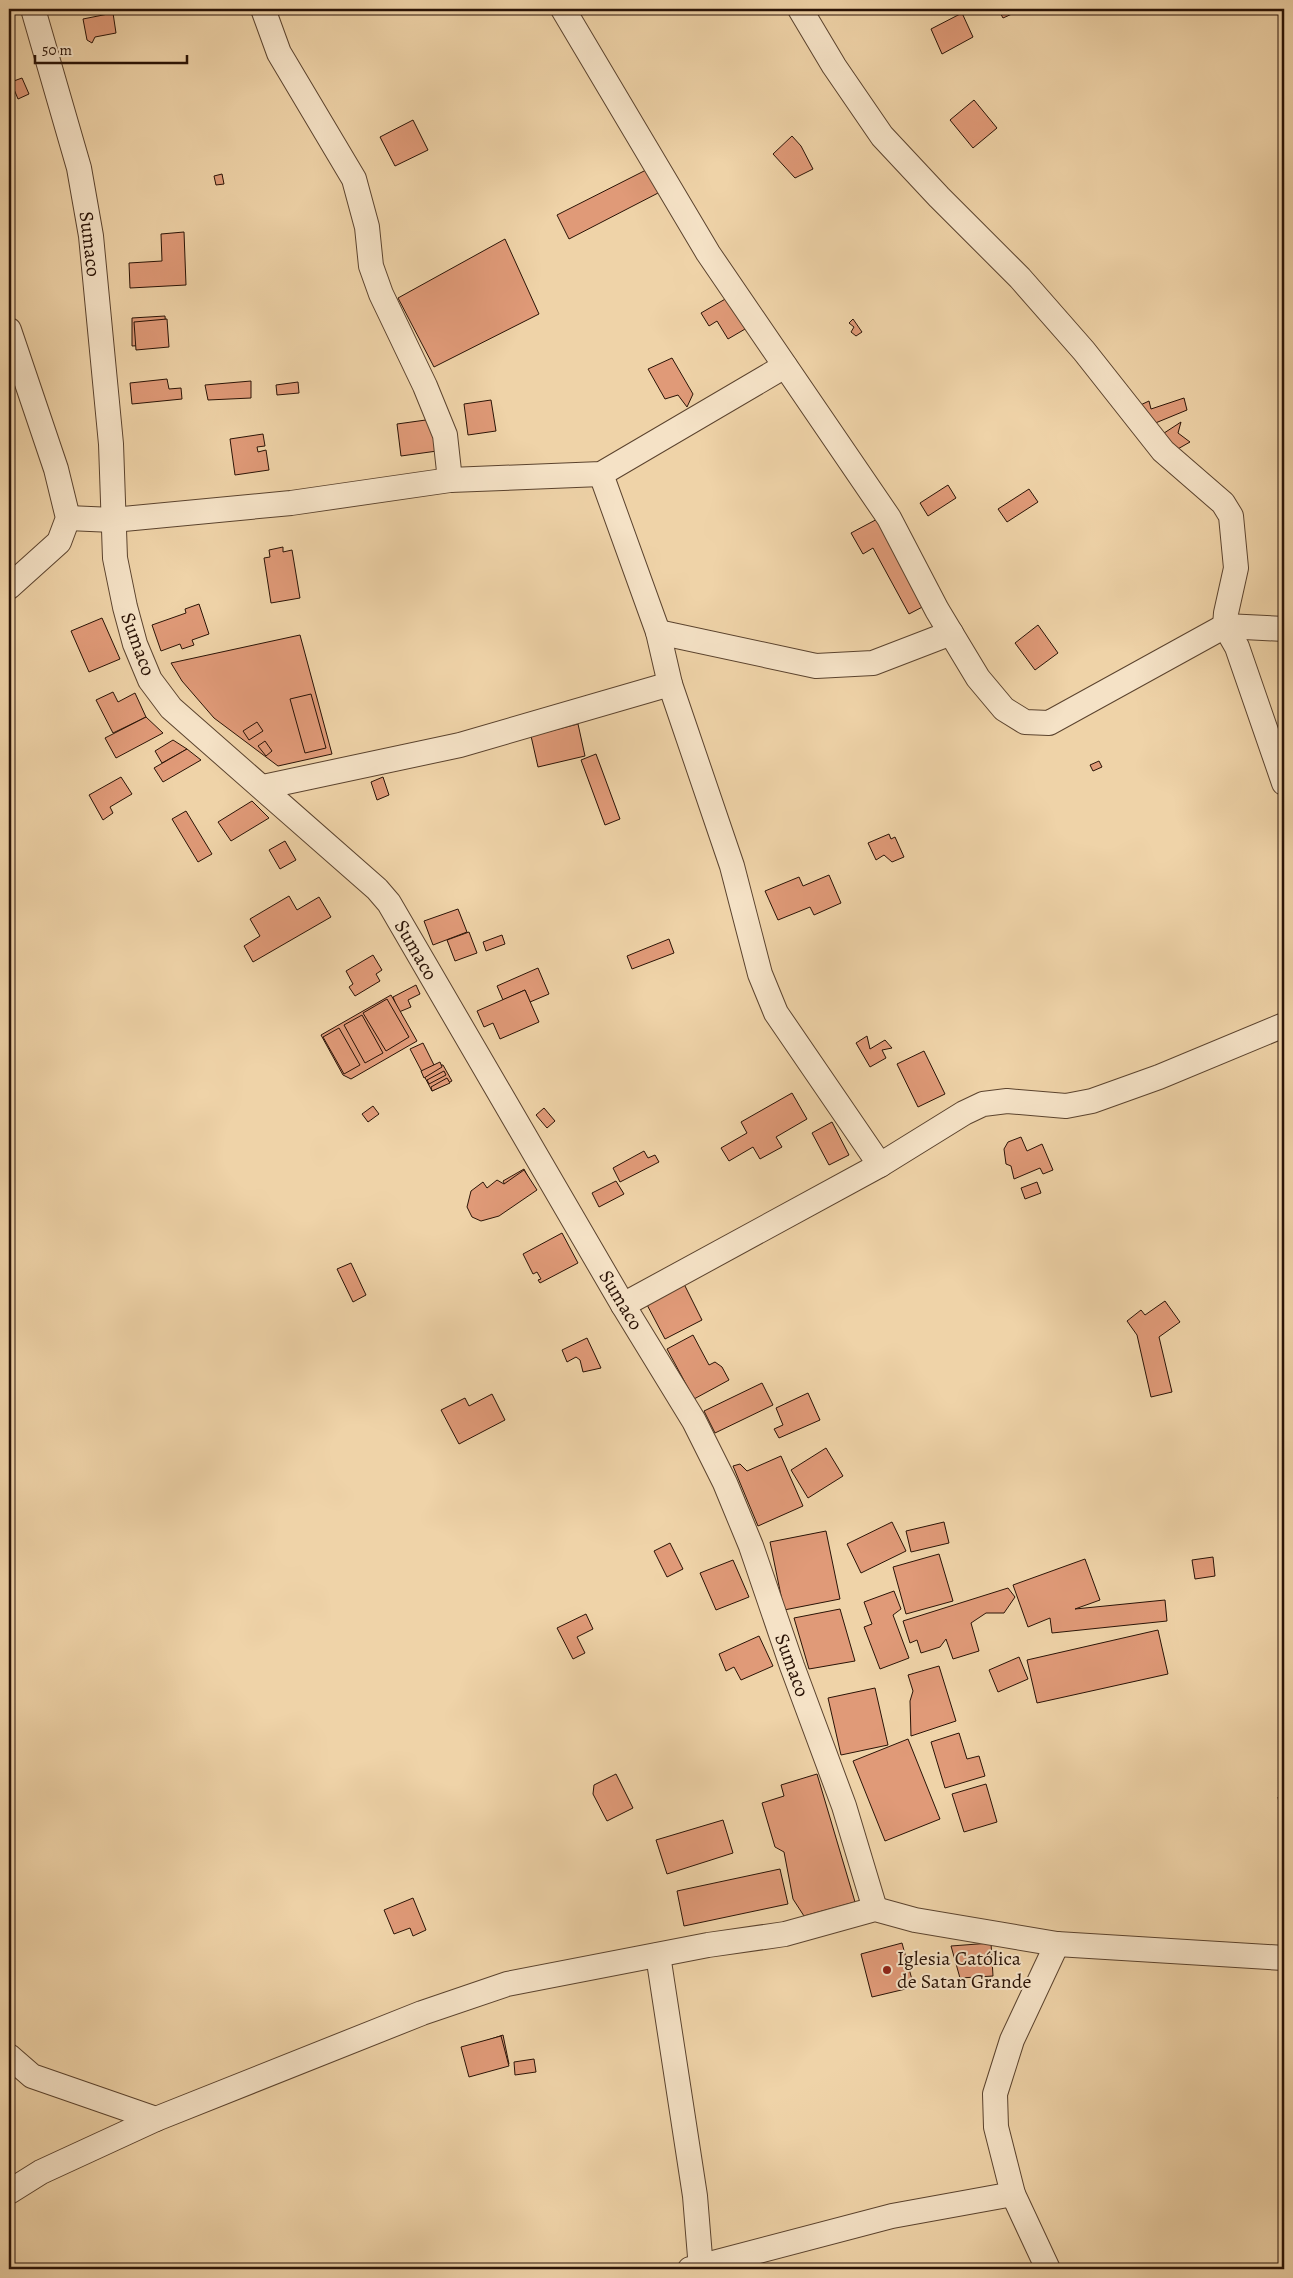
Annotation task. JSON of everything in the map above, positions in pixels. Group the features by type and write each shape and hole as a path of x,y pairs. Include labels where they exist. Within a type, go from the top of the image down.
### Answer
{"street":[{"name":"Sumaco","path":"34,9 79,168 91,236 111,444 115,558 124,607 135,644 150,680 171,708 204,739 263,788 377,889 389,903 623,1305 694,1421 725,1483 751,1546 792,1666 844,1806 875,1908"},
{"path":"262,9 279,53 354,179 367,227 371,266 381,294 425,386 445,434 450,480"},
{"path":"563,9 708,253 889,518 951,633 978,678 1004,709 1025,722 1049,724 1226,626 1284,629"},
{"path":"800,9 834,66 882,136 939,198 1020,278 1084,351 1163,451 1224,504 1230,516 1236,568 1226,613 1226,626 1240,655 1284,783"},
{"path":"9,330 56,469 68,518 59,542 9,587"},
{"path":"68,518 113,520 291,503 450,480 602,474 785,366"},
{"path":"602,474 658,632 670,684 732,866 760,974 776,1013 880,1164"},
{"path":"658,632 816,666 873,663 951,633"},
{"path":"263,788 460,745 670,684"},
{"path":"623,1305 880,1164 964,1113 983,1104 1007,1101 1066,1106 1092,1101 1159,1078 1284,1025"},
{"path":"9,2192 41,2172 156,2119 422,2013 507,1984 708,1945 785,1934 875,1908 915,1920 1057,1944 1284,1958"},
{"path":"1048,2269 1013,2194 996,2127 995,2094 1012,2040 1057,1944"},
{"path":"658,1955 695,2196 697,2268 892,2216 1013,2194"},
{"path":"9,2056 32,2076 156,2119"}],"building":[{"path":"998,9 1023,9 1003,18"},
{"path":"113,13 116,33 95,37 92,43 87,40 83,19"},
{"path":"962,13 973,37 942,54 931,29"},
{"path":"22,78 29,94 18,99 11,82"},
{"path":"974,100 997,128 973,148 950,120"},
{"path":"413,120 428,150 395,166 380,137"},
{"path":"792,136 801,146 813,169 795,178 773,154"},
{"path":"648,169 660,192 569,239 557,215"},
{"path":"222,174 224,184 216,185 214,176"},
{"path":"184,232 186,285 130,288 129,263 162,261 161,234"},
{"path":"505,239 539,314 434,367 398,298"},
{"path":"734,294 752,325 728,339 717,321 709,326 701,313"},
{"path":"165,316 167,344 132,346 132,318"},
{"path":"167,319 169,347 136,350 134,322"},
{"path":"853,319 862,332 856,336 851,332 854,327 849,323"},
{"path":"672,358 693,394 687,407 678,395 665,399 648,369"},
{"path":"167,379 169,389 181,388 182,399 132,404 130,383"},
{"path":"251,381 251,398 208,400 205,385"},
{"path":"298,382 299,393 277,395 276,385"},
{"path":"1184,398 1187,410 1153,424 1148,412 1140,416 1134,408 1149,401 1151,409"},
{"path":"491,400 496,431 468,435 464,404"},
{"path":"433,419 437,451 401,456 397,424"},
{"path":"1181,422 1178,433 1190,442 1176,450 1158,437"},
{"path":"263,434 265,446 257,447 258,452 266,450 269,470 235,475 230,439"},
{"path":"948,485 956,498 928,516 920,503"},
{"path":"1029,489 1038,502 1007,522 998,509"},
{"path":"883,516 930,603 909,614 873,548 863,554 851,533"},
{"path":"283,547 283,552 292,550 300,598 271,603 264,558 270,557 269,550"},
{"path":"199,604 209,634 192,640 194,645 182,649 180,644 161,651 152,625 186,613 185,609"},
{"path":"102,618 120,659 89,672 71,631"},
{"path":"1038,625 1058,653 1035,670 1015,643"},
{"path":"300,635 332,754 278,766 214,718 182,681 171,663"},
{"path":"113,692 118,702 135,693 146,717 113,733 96,700"},
{"path":"311,694 326,748 305,753 290,699"},
{"path":"146,717 163,733 116,758 105,738"},
{"path":"257,722 263,731 249,740 243,731"},
{"path":"578,724 585,756 538,767 531,736"},
{"path":"173,740 187,749 162,763 155,751"},
{"path":"265,741 272,751 266,756 258,746"},
{"path":"187,749 201,760 163,782 154,768"},
{"path":"596,754 620,819 605,825 581,760"},
{"path":"1099,761 1102,767 1093,771 1090,765"},
{"path":"121,777 132,794 110,807 113,813 103,820 89,795"},
{"path":"383,777 389,795 377,800 371,782"},
{"path":"252,801 269,818 231,841 218,822"},
{"path":"186,811 212,854 198,862 172,819"},
{"path":"889,834 891,839 895,837 904,857 892,862 884,855 876,860 868,843"},
{"path":"285,841 296,860 280,869 269,850"},
{"path":"829,875 841,903 814,915 810,907 778,920 765,891 799,877 803,886"},
{"path":"289,896 297,910 319,897 331,917 253,962 244,946 260,936 250,919"},
{"path":"458,909 467,932 433,945 424,921"},
{"path":"469,932 477,953 455,961 447,940"},
{"path":"502,935 505,944 486,951 483,942"},
{"path":"669,939 674,953 632,969 627,956"},
{"path":"373,955 382,970 376,974 380,981 355,996 349,987 353,984 346,971"},
{"path":"538,968 549,994 530,1002 525,990 503,1000 497,986"},
{"path":"416,985 420,994 408,1000 411,1007 399,1012 393,997"},
{"path":"525,990 539,1022 500,1039 493,1023 484,1027 477,1011"},
{"path":"391,995 417,1041 351,1079 343,1075 321,1035"},
{"path":"387,999 409,1037 386,1051 363,1013"},
{"path":"362,1015 383,1053 365,1063 344,1025"},
{"path":"339,1028 360,1065 344,1074 323,1037"},
{"path":"867,1036 870,1049 885,1040 892,1048 882,1050 886,1058 870,1067 856,1043"},
{"path":"423,1043 434,1065 443,1065 452,1081 432,1091 410,1049"},
{"path":"924,1051 945,1094 918,1107 897,1064"},
{"path":"440,1062 442,1067 424,1078 421,1071"},
{"path":"444,1071 446,1075 429,1084 427,1080"},
{"path":"447,1078 450,1083 432,1091 431,1087"},
{"path":"792,1093 807,1119 776,1137 782,1147 760,1159 753,1147 729,1161 721,1148 747,1133 741,1122"},
{"path":"373,1106 379,1114 368,1122 362,1114"},
{"path":"544,1108 555,1121 547,1128 536,1115"},
{"path":"832,1122 849,1155 829,1165 812,1133"},
{"path":"1021,1137 1027,1151 1042,1144 1053,1170 1043,1174 1040,1168 1014,1179 1011,1166 1006,1164 1004,1149 1008,1142"},
{"path":"644,1151 648,1158 655,1155 659,1162 620,1182 613,1168"},
{"path":"524,1169 534,1189 513,1201 503,1181"},
{"path":"524,1170 537,1190 499,1216 481,1221 472,1217 467,1207 471,1191 483,1182 487,1188 497,1180 504,1184"},
{"path":"616,1181 624,1194 599,1207 592,1193"},
{"path":"1037,1182 1041,1193 1025,1199 1021,1188"},
{"path":"562,1233 578,1263 540,1283 538,1280 541,1279 537,1272 533,1274 523,1254"},
{"path":"351,1263 366,1295 353,1302 337,1269"},
{"path":"683,1282 702,1320 665,1339 645,1301"},
{"path":"1165,1301 1180,1322 1159,1337 1172,1392 1151,1397 1137,1335 1127,1321 1141,1310 1145,1315"},
{"path":"693,1335 709,1365 715,1362 722,1367 729,1380 694,1399 667,1349"},
{"path":"587,1338 601,1368 583,1372 580,1360 576,1357 567,1362 562,1350"},
{"path":"762,1383 773,1405 715,1433 704,1411"},
{"path":"808,1393 820,1420 779,1438 774,1429 783,1425 776,1408"},
{"path":"492,1394 505,1420 459,1444 441,1410 465,1398 469,1406"},
{"path":"826,1448 843,1476 808,1498 791,1470"},
{"path":"781,1456 803,1506 758,1526 733,1466 740,1464 747,1471"},
{"path":"892,1522 906,1551 861,1573 847,1544"},
{"path":"944,1522 949,1543 911,1552 906,1531"},
{"path":"826,1531 840,1599 784,1610 770,1542"},
{"path":"670,1543 683,1569 667,1577 654,1551"},
{"path":"939,1554 953,1601 906,1614 893,1567"},
{"path":"1213,1557 1215,1576 1195,1579 1192,1560"},
{"path":"1085,1559 1100,1600 1075,1609 1165,1600 1167,1621 1052,1633 1050,1618 1028,1627 1013,1585"},
{"path":"733,1560 749,1597 716,1610 700,1573"},
{"path":"1008,1588 1015,1597 1004,1613 986,1613 971,1623 979,1651 953,1659 946,1639 940,1647 921,1653 917,1640 910,1643 903,1621"},
{"path":"894,1591 901,1609 893,1615 909,1658 880,1669 864,1627 872,1624 864,1602"},
{"path":"840,1609 855,1661 809,1669 794,1618"},
{"path":"586,1614 593,1629 577,1637 585,1653 573,1659 557,1628"},
{"path":"1158,1630 1168,1674 1037,1703 1027,1660"},
{"path":"759,1636 773,1666 741,1680 734,1667 726,1671 719,1654"},
{"path":"1019,1657 1028,1679 998,1692 989,1670"},
{"path":"939,1666 956,1721 911,1736 910,1701 913,1691 908,1675"},
{"path":"875,1688 888,1745 841,1755 828,1698"},
{"path":"959,1733 967,1759 979,1756 985,1776 945,1788 931,1742"},
{"path":"908,1739 940,1819 885,1841 853,1761"},
{"path":"616,1774 633,1808 607,1821 593,1794 594,1785"},
{"path":"817,1774 855,1902 804,1916 793,1899 784,1852 775,1847 762,1803 784,1796 781,1785"},
{"path":"986,1784 997,1822 964,1832 952,1794"},
{"path":"1278,1797 1284,1797 1284,1835"},
{"path":"723,1820 733,1853 667,1874 656,1840"},
{"path":"780,1869 788,1904 684,1926 677,1891"},
{"path":"413,1898 426,1930 413,1936 410,1928 394,1934 384,1910"},
{"name":"Iglesia Católica de Satan Grande","path":"902,1943 914,1987 872,1997 861,1954"},
{"path":"991,1943 993,1976 960,1978 951,1946"},
{"path":"503,2035 509,2064 472,2073 467,2047"},
{"path":"501,2036 509,2066 469,2077 461,2047"},
{"path":"534,2059 536,2072 515,2075 514,2062"}],"place":[{"name":"Iglesia Católica de Satan Grande","path":"887,1970"}]}
